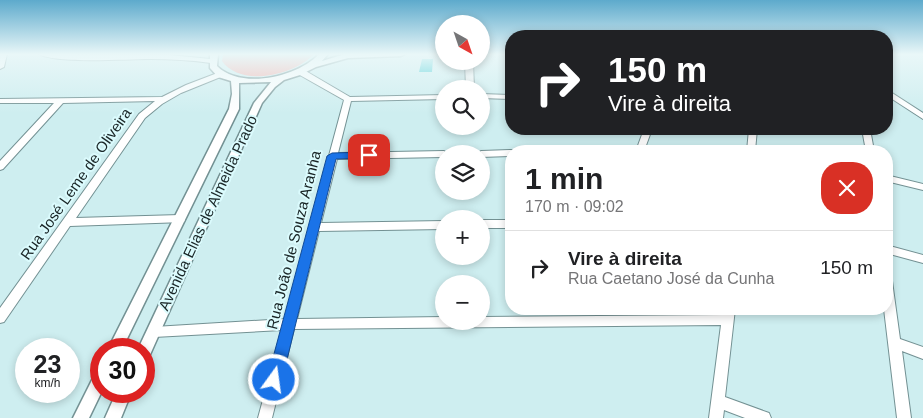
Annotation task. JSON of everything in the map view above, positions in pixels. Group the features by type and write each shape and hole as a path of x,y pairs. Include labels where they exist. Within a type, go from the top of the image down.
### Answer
{"street":[{"path":"220,74 235,80 258,82 280,79 296,74"},
{"name":"Rua José Leme de Oliveira","path":"0,318 136,123 162,99 220,74"},
{"path":"304,74 348,99 435,97"},
{"name":"Avenida Elias de Almeida Prado","path":"151,338 258,103 272,85 280,79"},
{"name":"Avenida Elias de Almeida Prado","path":"121,338 234,109 235,80"},
{"path":"490,96 505,96"},
{"path":"893,96 923,117"},
{"path":"0,101 162,99"},
{"name":"Rua João de Souza Aranha","path":"265,418 348,99"},
{"path":"0,167 61,100"},
{"path":"490,154 505,153"},
{"path":"332,156 435,154"},
{"path":"893,180 923,187"},
{"path":"67,222 180,219"},
{"path":"490,224 505,224"},
{"path":"315,227 435,225"},
{"path":"893,251 923,259"},
{"path":"154,332 289,324 684,315"},
{"path":"716,418 728,315"},
{"path":"890,315 904,418"},
{"path":"894,343 923,353"},
{"path":"81,418 90,400"},
{"path":"718,401 764,418"},
{"path":"114,418 120,403"}],"shaded area":[{"path":"241,74 280,74 268,76"}],"route":[{"path":"274,380 332,156 369,155"}]}
